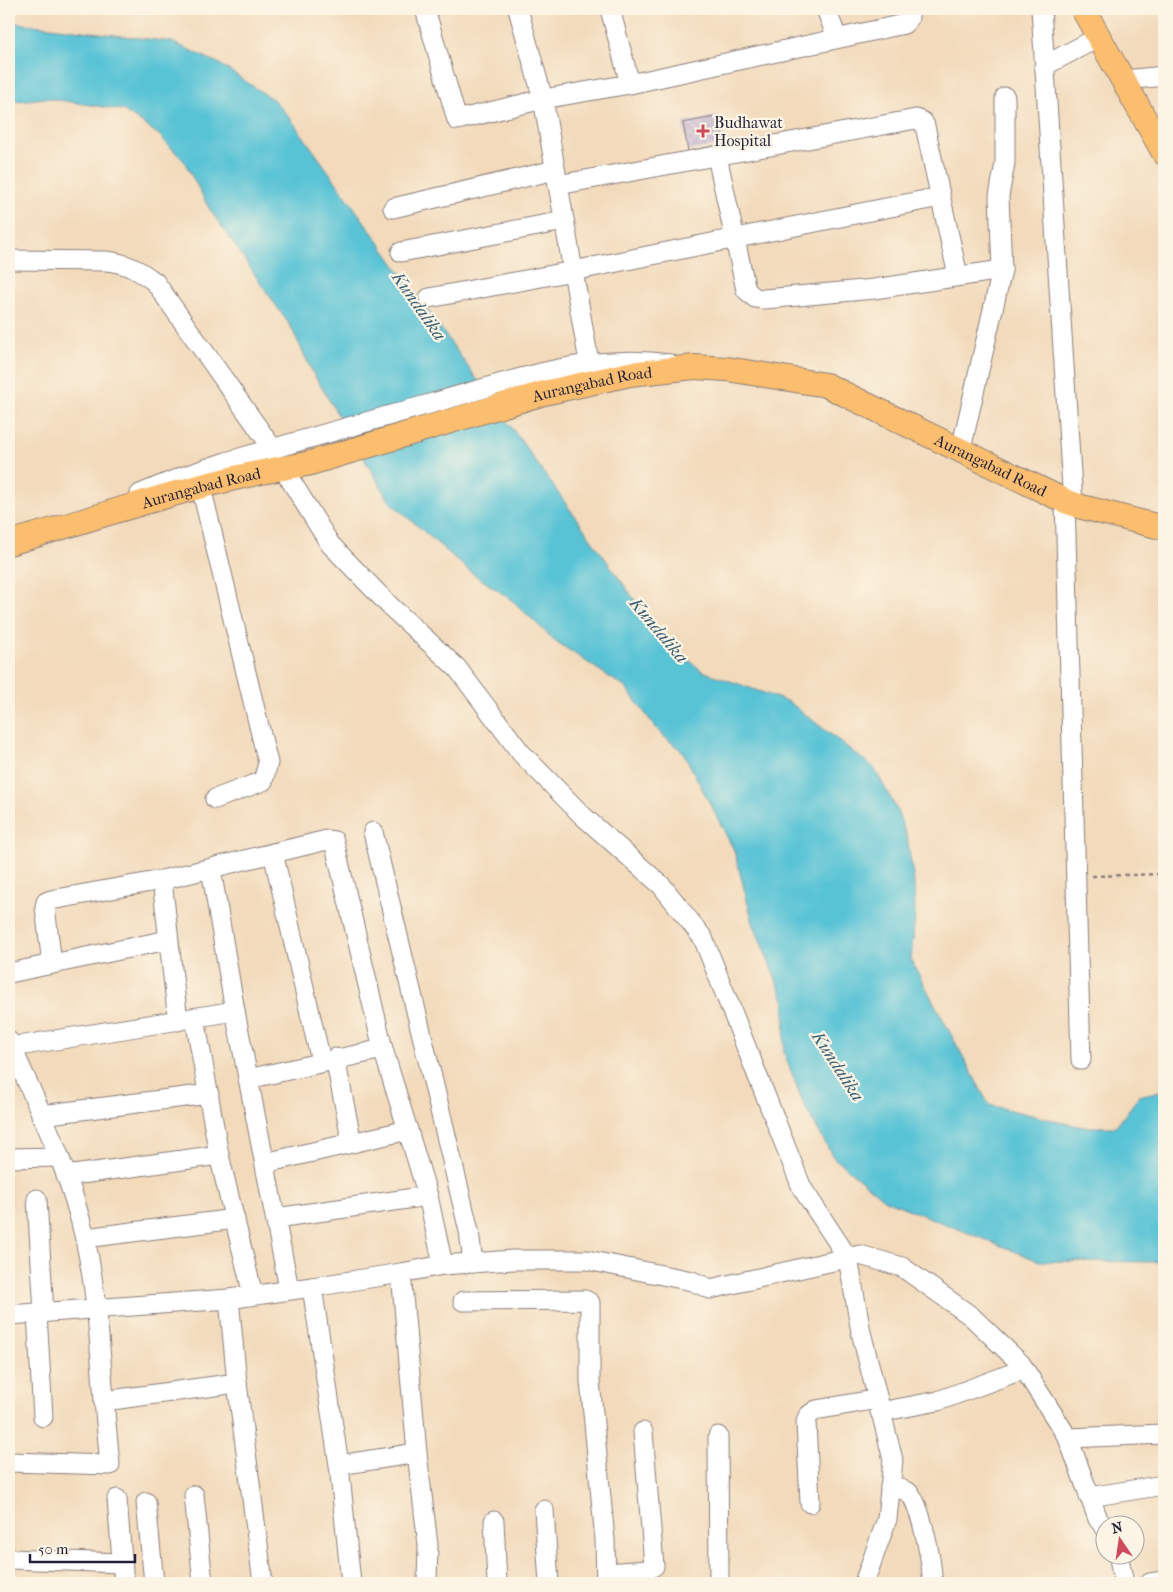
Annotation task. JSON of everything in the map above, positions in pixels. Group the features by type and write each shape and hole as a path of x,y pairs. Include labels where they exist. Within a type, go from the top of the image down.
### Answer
{"main road":[{"path":"1083,9 1125,80 1164,153"},
{"name":"Aurangabad Road","path":"9,543 201,487 278,458 307,464 544,393 630,374 694,367 727,369 826,385 1069,502 1164,528"}],"street":[{"path":"425,9 457,120 543,99 630,84 904,24 909,18 909,9"},
{"path":"518,9 543,99 589,362"},
{"path":"610,9 630,84"},
{"path":"826,9 837,38"},
{"path":"1041,9 1069,502 1081,1060"},
{"path":"1044,66 1099,37"},
{"path":"1125,80 1164,76"},
{"path":"961,449 1002,270 999,196 1005,163 1005,97"},
{"path":"393,208 557,177 717,156 916,119 923,122 925,126 958,276"},
{"path":"717,156 746,290 755,298 869,290 1002,270"},
{"path":"429,298 940,197"},
{"path":"401,252 564,221"},
{"path":"9,260 121,262 139,270 155,282 278,458 330,544 390,607 457,668 522,753 584,816 662,886 703,938 802,1188 848,1258 861,1332 893,1460 887,1519 864,1583"},
{"path":"69,525 179,478 278,458 362,424 486,388 589,362 642,360 694,367"},
{"path":"201,487 268,763 264,781 214,799"},
{"path":"373,832 469,1231 473,1263"},
{"path":"52,964 46,902 162,880 327,840 335,843 383,1049 428,1196 444,1265"},
{"path":"273,853 352,1143"},
{"path":"211,869 235,1012 289,1289"},
{"path":"162,880 168,940 186,1019 209,1094 219,1155 253,1295"},
{"path":"9,974 168,940"},
{"path":"9,1462 110,1465 97,1310 85,1238 60,1157 10,1044 235,1012"},
{"path":"248,1079 383,1049"},
{"path":"42,1115 209,1094"},
{"path":"265,1163 408,1130"},
{"path":"66,1176 219,1155"},
{"path":"9,1158 60,1157"},
{"path":"276,1218 428,1196"},
{"path":"37,1199 43,1417"},
{"path":"85,1238 235,1219"},
{"path":"9,1315 229,1299 444,1265 513,1260 587,1260 692,1281 710,1289 860,1255 902,1267 971,1316 1024,1369 1068,1438 1096,1514"},
{"path":"401,1273 417,1454 428,1545 428,1583"},
{"path":"312,1287 339,1465 351,1583"},
{"path":"229,1299 237,1383 264,1583"},
{"path":"463,1301 585,1300 590,1302 590,1381 606,1578 647,1570 654,1566 643,1432"},
{"path":"810,1503 806,1422 808,1416 816,1410 938,1401 1024,1369"},
{"path":"104,1401 237,1383"},
{"path":"1068,1438 1164,1434"},
{"path":"718,1436 719,1583"},
{"path":"339,1465 417,1454"},
{"path":"1090,1497 1164,1485"},
{"path":"890,1486 905,1490 912,1498 930,1550 932,1583"},
{"path":"194,1495 204,1583"},
{"path":"116,1499 124,1583"},
{"path":"146,1502 154,1583"},
{"path":"544,1510 550,1583"},
{"path":"494,1521 497,1583"},
{"path":"9,1559 122,1563"},
{"path":"1120,1564 1124,1583"},
{"path":"1150,1583 1164,1581"}],"path":[{"path":"1076,876 1164,874"}],"water":[{"name":"Kundalika","path":"9,22 172,42 218,63 275,101 293,122 649,620 679,652 702,671 789,702 874,768 896,808 907,837 914,882 915,915 911,960 989,1105 1082,1127 1116,1127 1139,1096 1164,1090 1164,1262 1039,1261 885,1200 833,1157 804,1105 784,1053 785,1002 753,923 734,850 683,752 660,733 626,688 554,640 513,601 472,573 390,502 313,373 291,327 209,208 184,161 158,134 123,110 45,98 9,102"}],"building":[{"path":"719,116 724,144 688,151 683,123"}],"place":[{"name":"Budhawat Hospital","path":"703,131"}]}
